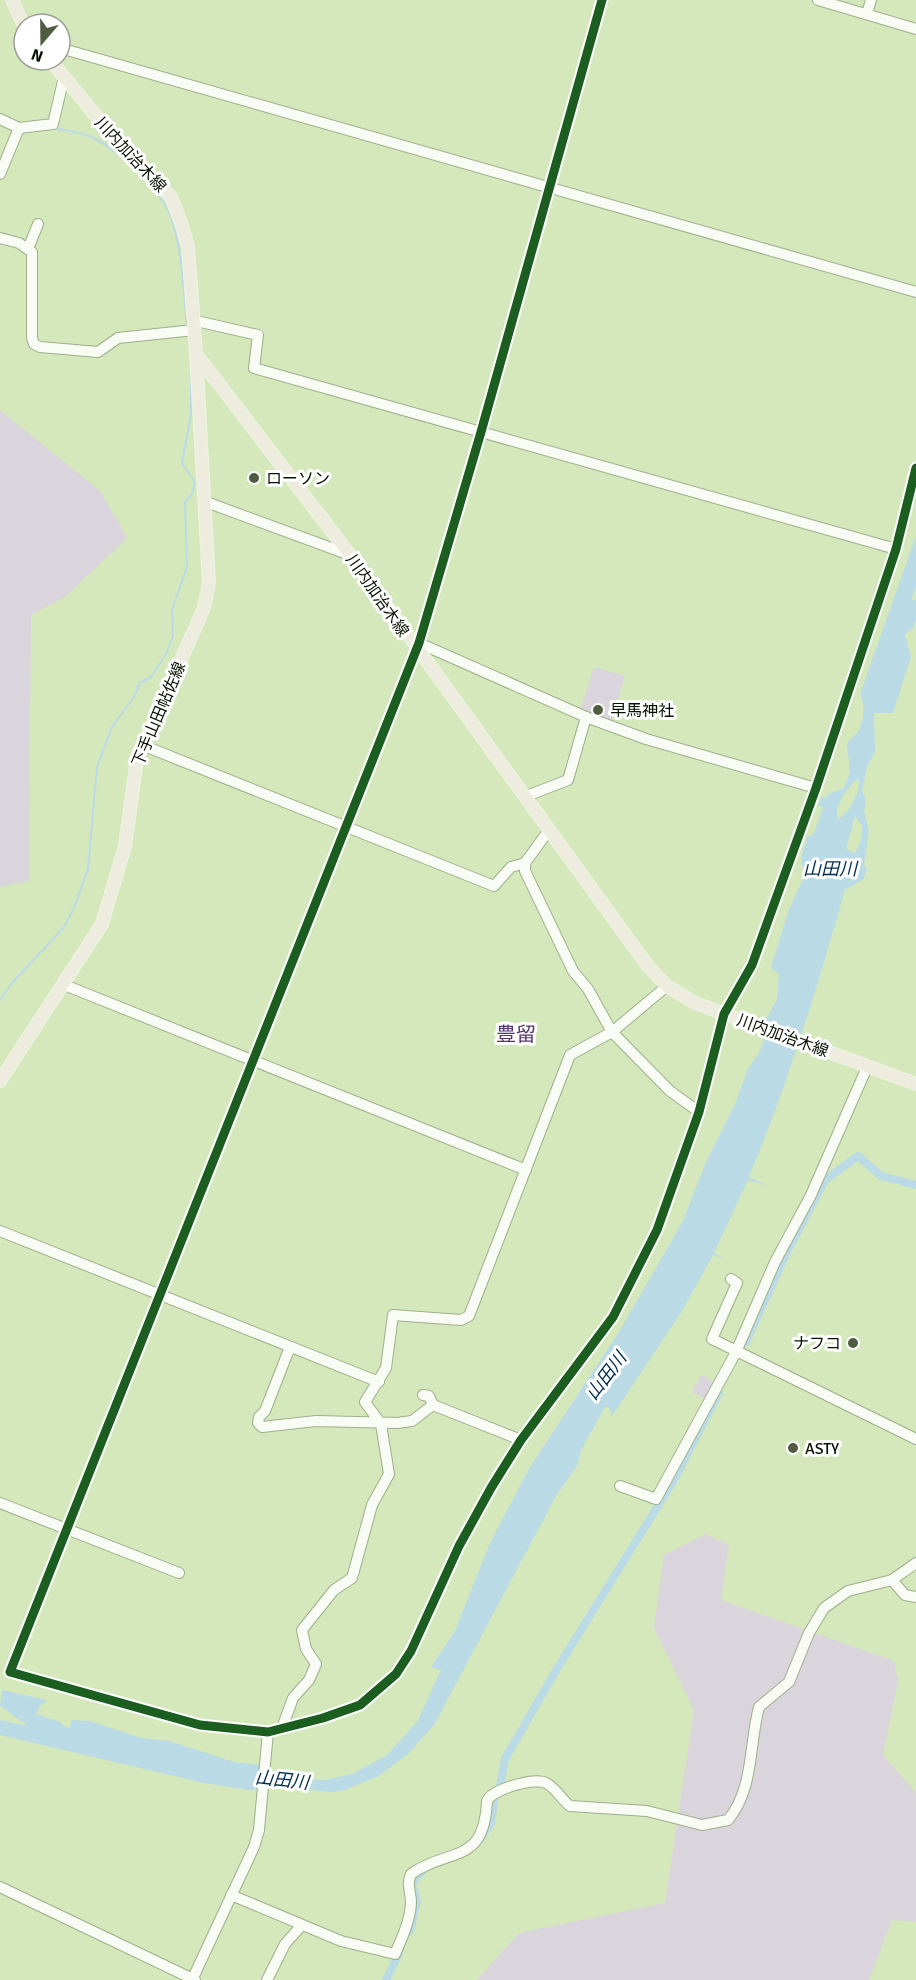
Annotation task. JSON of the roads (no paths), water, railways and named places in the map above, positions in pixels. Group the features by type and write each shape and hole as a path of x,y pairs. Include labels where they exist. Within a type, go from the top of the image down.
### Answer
{"main road":[{"name":"川内加治木線","path":"60,72 126,152 171,197 188,247 196,354 418,646 524,797 647,965 667,986 695,1003 916,1084"},
{"name":"下手山田帖佐線","path":"0,1081 102,924 110,904 125,846 132,780 142,745 204,608 208,583 206,502 196,354"}],"street":[{"path":"602,0 481,432 418,646 10,1672 200,1725 267,1734 360,1705 396,1674 411,1651 459,1546 521,1440 613,1317 657,1230 699,1112 726,1015 752,965 816,788 896,549 916,468"},
{"path":"818,0 916,29"},
{"path":"867,14 872,0"},
{"path":"72,51 916,291"},
{"path":"0,119 19,128 54,124 64,77"},
{"path":"0,174 19,128"},
{"path":"27,249 39,224"},
{"path":"0,238 19,243 32,252 32,338 34,344 40,347 99,352 118,338 193,325 258,335 254,368 896,549"},
{"path":"206,502 350,555"},
{"path":"418,646 586,717 646,739 816,788"},
{"path":"524,797 568,780 586,717"},
{"path":"142,745 494,886 511,867 525,863 549,830"},
{"path":"525,863 527,879 573,971 588,989 612,1032 670,1091 699,1112"},
{"path":"62,984 253,1063 526,1170"},
{"path":"282,1728 293,1698 309,1680 316,1664 306,1649 302,1630 334,1590 352,1578 372,1505 389,1474 381,1424 365,1402 380,1382 386,1368 393,1315 461,1320 469,1316 570,1055 612,1032 667,986"},
{"path":"620,1486 656,1499 736,1352 775,1262 811,1195 867,1065"},
{"path":"0,1231 380,1382"},
{"path":"731,1279 737,1283 712,1339 916,1439"},
{"path":"291,1347 265,1411 259,1417 258,1423 262,1427 316,1421 381,1424 412,1421 433,1405"},
{"path":"423,1395 429,1396 433,1405 521,1440"},
{"path":"0,1503 178,1573"},
{"path":"231,1895 301,1926 355,1946 395,1954 409,1914 411,1902 408,1887 411,1874 427,1865 457,1856 474,1843 486,1823 489,1796 535,1781 548,1783 570,1806 647,1811 702,1825 728,1820 741,1798 752,1758 759,1707 789,1682 816,1618 834,1599 848,1591 892,1580 916,1563"},
{"path":"892,1580 904,1595 916,1597"},
{"path":"0,1887 193,1980 254,1847 260,1824 267,1734"},
{"path":"267,1980 285,1944 301,1926"}],"water":[{"name":"山田川","path":"916,536 916,586 912,597 914,628 904,632 911,657 893,713 874,713 875,752 867,767 862,790 866,800 864,811 869,831 864,865 867,868 864,879 845,890 777,1107 749,1177 767,1186 748,1180 714,1253 725,1259 713,1255 682,1311 612,1416 609,1407 605,1407 581,1450 577,1466 556,1496 434,1725 407,1755 377,1777 344,1790 331,1792 277,1787 250,1790 204,1783 0,1735 0,1720 28,1726 0,1706 2,1690 46,1700 46,1704 42,1703 36,1714 60,1722 67,1728 70,1727 71,1720 90,1721 141,1738 169,1741 234,1762 260,1765 289,1778 324,1780 352,1774 387,1755 417,1722 441,1670 431,1667 455,1631 490,1543 530,1467 619,1332 683,1221 706,1162 735,1104 748,1069 759,1053 764,1041 764,1023 777,999 779,974 771,968 788,912 804,876 801,859 807,837 813,835 823,808 818,805 821,797 826,798 828,794 844,788 850,772 847,744 857,733 863,718 864,708 860,694","holes":["858,778 858,789 853,802 846,813 838,819 839,803","855,816 862,826 861,840 855,853 846,849"]}],"waterway":[{"path":"53,128 81,133 101,142 138,171 159,196 167,208 176,233 181,259 187,326"},
{"path":"0,1000 13,982 64,927 74,908 88,869 97,767 112,727 134,697 140,683 151,677 166,654 173,636 172,610 187,567 185,502 192,494 195,482 182,463 191,415 191,369"},
{"name":"山田川","path":"901,629 916,607"},
{"path":"746,1342 785,1256 825,1180 858,1156 881,1176 916,1185"},
{"path":"500,1786 505,1759 555,1672 674,1480 719,1393"},
{"path":"480,1840 491,1823 494,1800"},
{"path":"410,1931 417,1901 412,1886 416,1877 422,1872"},
{"path":"386,1980 400,1951"}],"place":[{"name":"ローソン","path":"254,478"},
{"name":"早馬神社","path":"598,710"},
{"name":"ナフコ","path":"853,1343"},
{"name":"ASTY","path":"793,1448"}],"district":[{"name":"豊留","path":"516,1034"}]}
